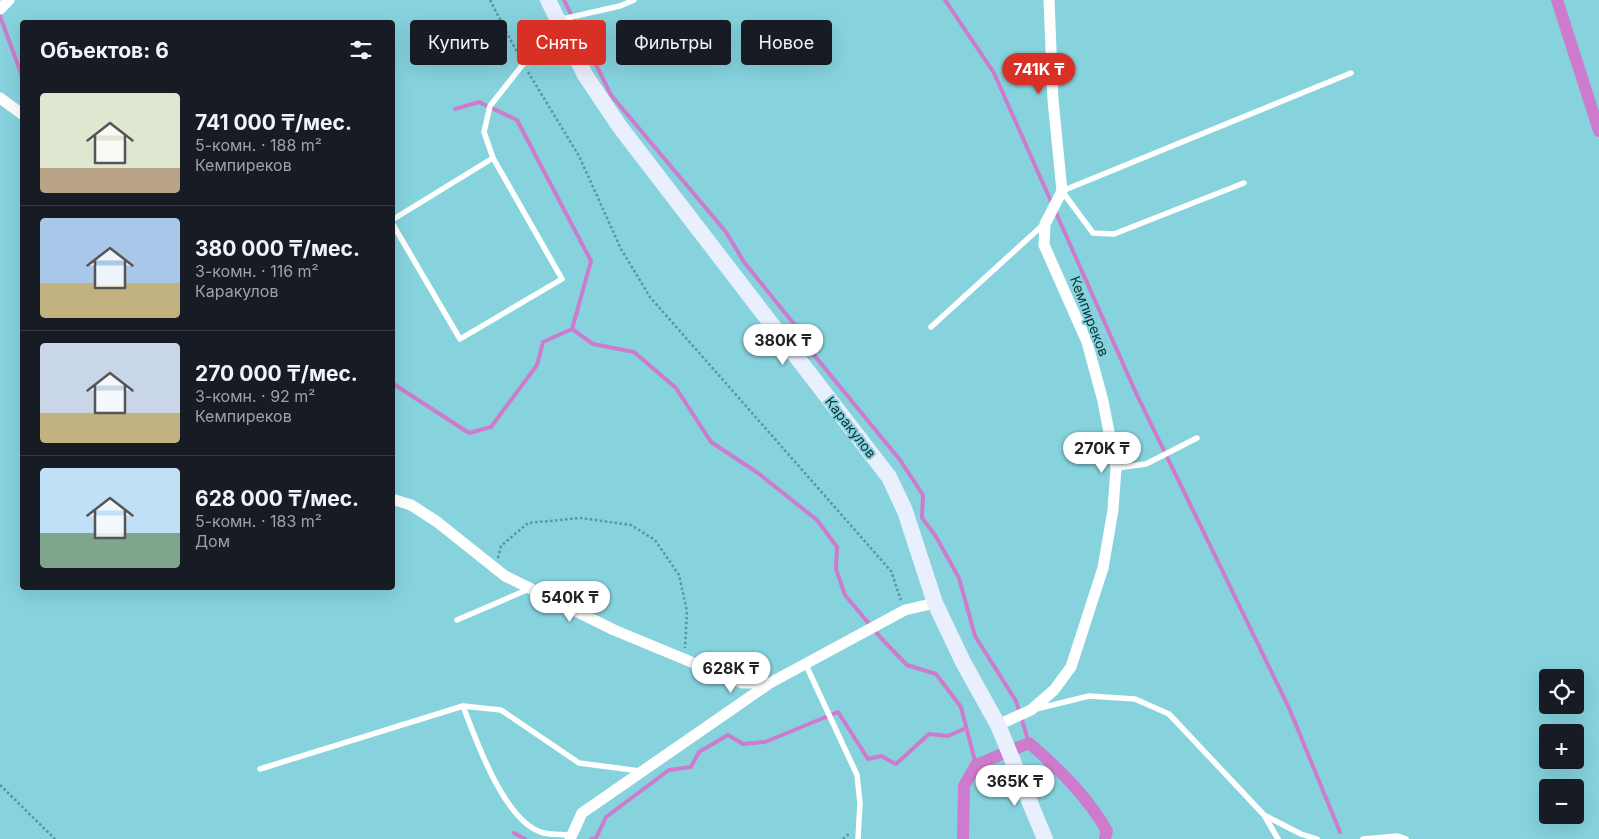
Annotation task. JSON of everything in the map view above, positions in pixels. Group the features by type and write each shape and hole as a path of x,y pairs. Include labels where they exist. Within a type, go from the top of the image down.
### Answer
{"main road":[{"name":"Каракулов","path":"548,0 558,20"},
{"name":"Каракулов","path":"580,65 620,127 889,477 905,511 935,604 963,662 998,725 1045,839"}],"street":[{"path":"0,9 10,0"},
{"path":"1049,0 1052,100 1060,194"},
{"path":"0,98 20,113"},
{"name":"Кемпиреков","path":"998,725 1031,710 1054,690 1071,667 1103,568 1113,510 1116,468 1103,401 1087,342 1044,245 1047,220 1060,194"},
{"path":"395,500 411,505 436,521 505,576 614,630 742,683 770,683"},
{"path":"570,837 582,813 770,683 905,610 935,604"}],"lane":[{"path":"558,20 620,6 634,0"},
{"path":"395,227 460,340 562,279 493,158 484,132 490,106 522,65"},
{"path":"1244,183 1114,234 1092,233 1060,194 1351,73"},
{"path":"395,220 493,158"},
{"path":"931,327 1047,220"},
{"path":"1116,468 1146,464 1197,438"},
{"path":"457,620 531,588"},
{"path":"805,664 857,774 860,803 858,839"},
{"path":"1031,710 1089,696 1135,699 1169,714 1264,815 1278,839"},
{"path":"260,769 463,706 501,710 579,763 642,772"},
{"path":"463,706 484,763 519,819 542,833 570,837"},
{"path":"1264,815 1300,834 1317,839"},
{"path":"1363,839 1398,836 1406,839"}],"path":[{"path":"490,0 517,52"},
{"path":"524,65 579,156 621,249 650,297 892,571 905,610"},
{"path":"496,569 501,546 528,523 581,518 631,525 655,540 679,574 687,611 685,659"},
{"path":"0,785 55,839"}],"waterway":[{"path":"564,0 611,95 726,232 744,262 794,324 805,344 900,460 923,495 922,518 935,535 959,578 975,636 1016,701 1029,743"},
{"path":"945,0 994,73 1136,393 1289,708 1340,832"},
{"path":"1557,0 1599,131"},
{"path":"0,16 20,71"},
{"path":"455,109 479,102 517,120 591,261 572,329 593,344 634,352 676,388 711,442 758,473 817,520 837,547 836,569 845,595 881,638 907,665 936,674 961,707 976,765"},
{"path":"395,385 469,433 491,427 537,365 543,342 572,329"},
{"path":"591,839 596,838 606,817 669,770 691,767 699,752 728,735 743,744 765,742 838,712 868,759 881,756 896,764 929,734 948,736 966,728"},
{"path":"963,839 964,786 976,765 1029,743 1062,773 1091,806 1107,831 1105,839"},
{"path":"514,833 525,839"}]}
